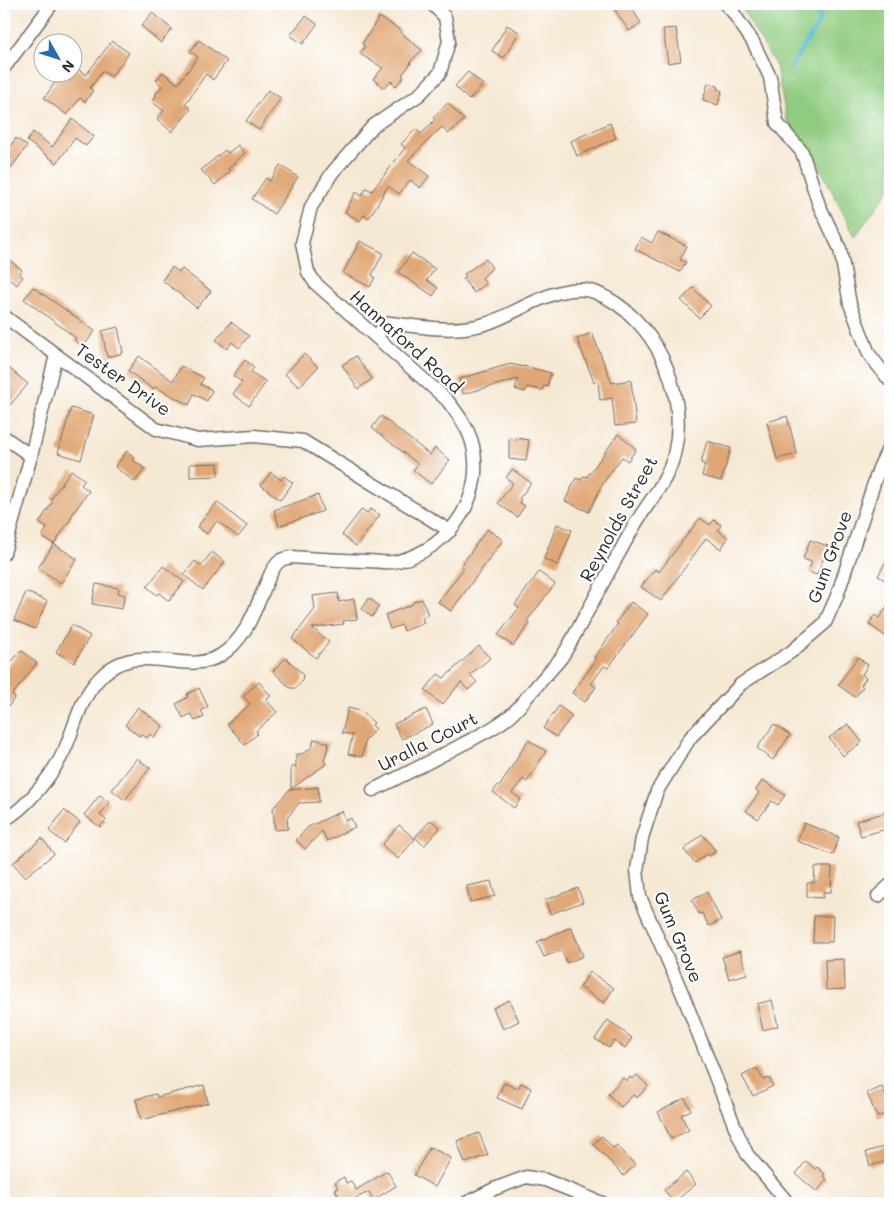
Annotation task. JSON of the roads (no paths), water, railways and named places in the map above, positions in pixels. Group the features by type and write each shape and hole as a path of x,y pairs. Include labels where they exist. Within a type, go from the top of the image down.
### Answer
{"street":[{"path":"4,68 52,4"},
{"name":"Hannaford Road","path":"4,820 31,798 49,776 65,749 83,702 97,680 118,664 132,659 148,658 204,662 220,655 236,643 249,626 272,570 282,560 292,557 396,562 417,555 436,545 463,514 471,496 474,479 474,458 471,438 461,418 447,400 315,283 308,272 302,243 311,207 332,173 373,126 419,95 440,73 450,41 445,18 432,4"},
{"path":"725,4 753,42 770,77 777,123 802,152 819,205 840,249 850,304 868,354 890,381"},
{"name":"Reynolds Street","path":"375,336 390,323 441,330 484,324 556,293 573,289 594,291 614,301 629,312 645,329 668,372 676,397 677,426 675,450 667,475 638,521 566,650 513,714 498,725"},
{"name":"Tester Drive","path":"4,316 156,429 198,440 254,436 303,441 450,531"},
{"path":"4,553 56,355"},
{"path":"4,437 31,456"},
{"name":"Gum Grove","path":"788,1203 747,1154 683,995 640,897 637,870 642,838 657,791 690,738 741,684 791,652 825,623 837,596 879,468 890,445"},
{"name":"Uralla Court","path":"373,790 413,771 498,725"},
{"path":"878,896 890,885"},
{"path":"466,1203 494,1189 526,1177 545,1180 602,1203"}],"waterway":[{"path":"790,68 818,24 822,4"}]}
